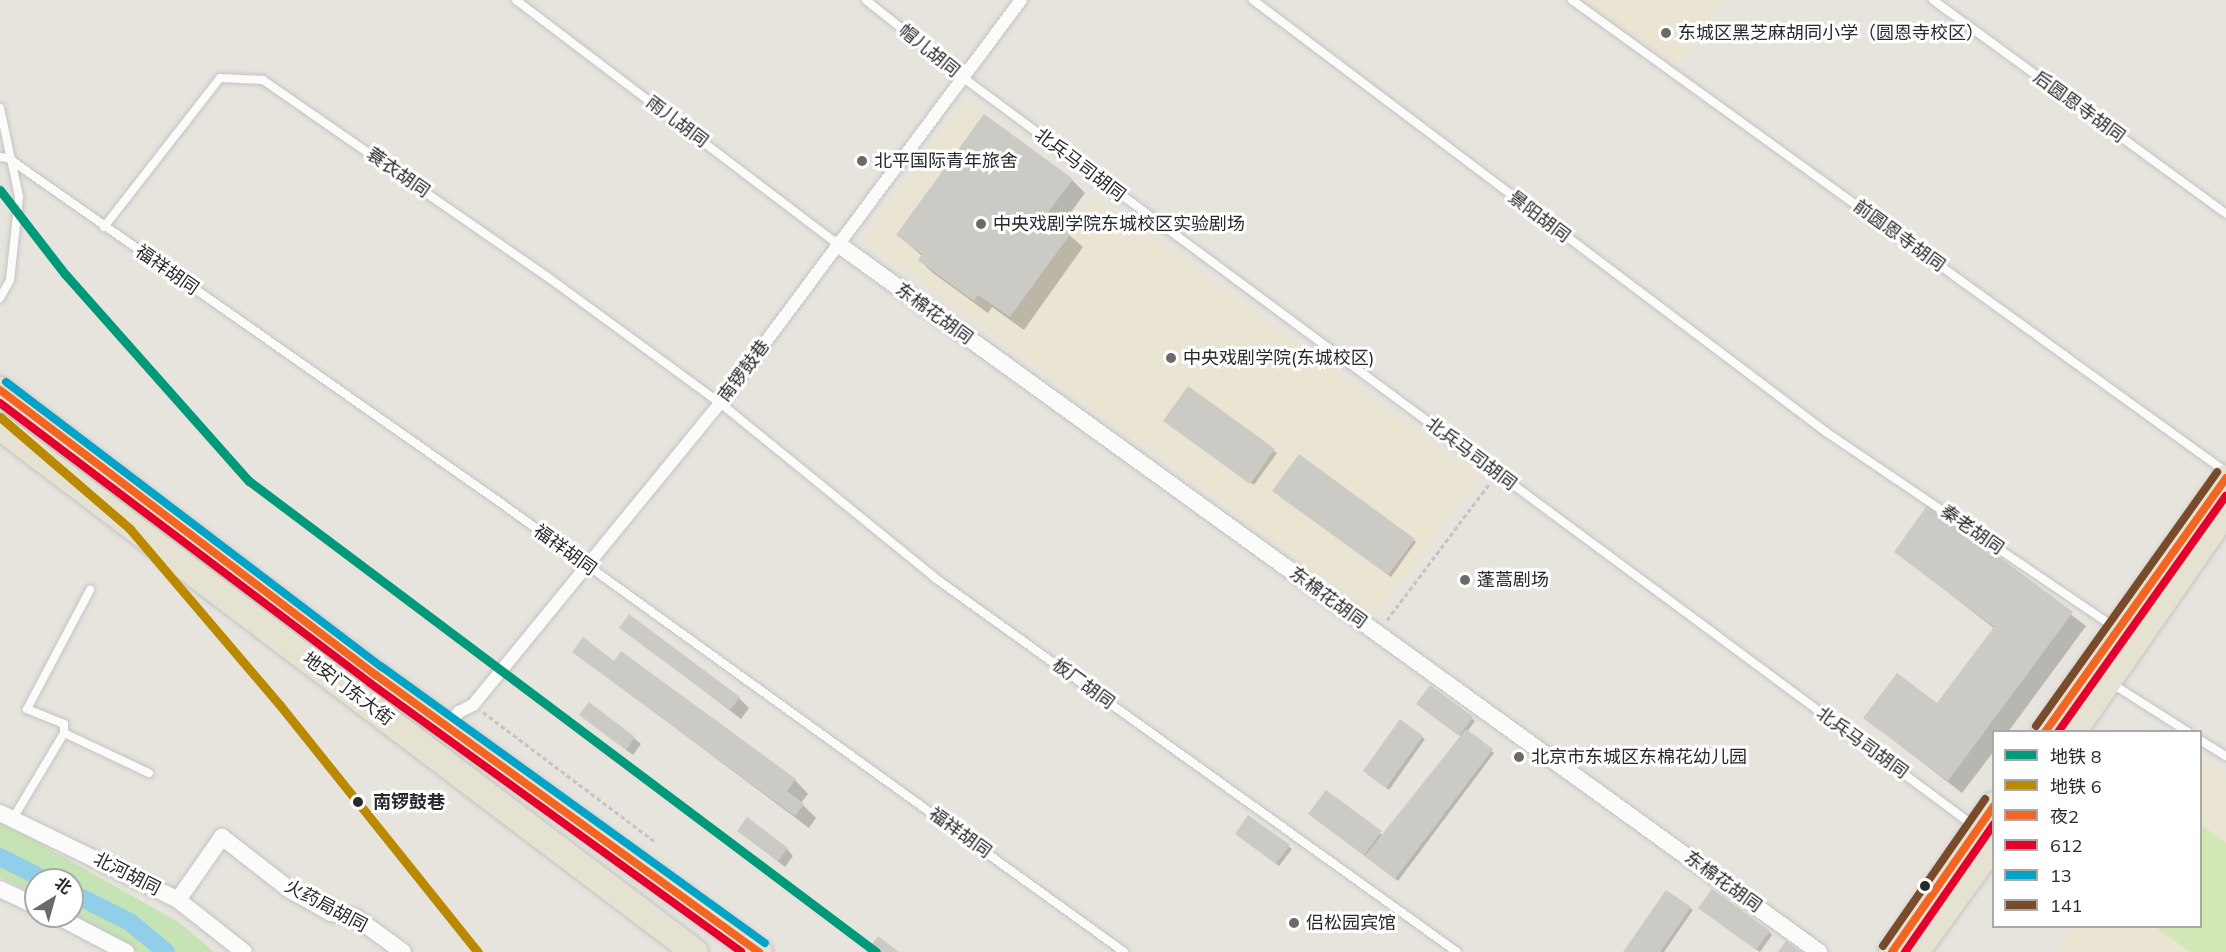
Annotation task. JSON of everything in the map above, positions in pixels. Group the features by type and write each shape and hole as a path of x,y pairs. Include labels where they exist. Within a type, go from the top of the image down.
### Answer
{"main road":[{"name":"地安门东大街","path":"0,390 367,668 642,871 759,952"},
{"name":"地安门东大街","path":"0,427 695,952"},
{"path":"2046,730 2226,478"},
{"path":"2074,730 2226,511"},
{"path":"1916,952 1985,836 1992,812"},
{"path":"1892,952 1985,836"}],"street":[{"name":"南锣鼓巷","path":"448,726 459,712 473,705 585,564 720,403 838,244 965,80 1021,0"},
{"name":"东棉花胡同","path":"838,244 1819,952"},
{"name":"北河胡同","path":"6,817 74,846 178,900 244,952"},
{"name":"火药局胡同","path":"178,900 222,837 290,890 331,913 355,917 403,952"},
{"path":"0,889 24,900"},
{"path":"80,928 126,952"}],"lane":[{"name":"雨儿胡同","path":"516,0 838,244"},
{"name":"帽儿胡同","path":"866,0 965,80"},
{"name":"景阳胡同","path":"1253,0 1826,432"},
{"name":"前圆恩寺胡同","path":"1572,0 2226,472"},
{"name":"后圆恩寺胡同","path":"1933,0 2226,214"},
{"name":"蓑衣胡同","path":"104,227 220,78 263,80 549,278 720,403"},
{"name":"北兵马司胡同","path":"965,80 1985,836"},
{"path":"0,108 4,158 19,197 10,280 0,298"},
{"name":"福祥胡同","path":"4,158 585,564 1124,952"},
{"name":"板厂胡同","path":"720,403 935,578 1457,952"},
{"name":"秦老胡同","path":"1826,432 2117,629"},
{"path":"6,817 64,733 64,724 27,709 90,590"},
{"path":"2108,681 2185,730"},
{"path":"64,733 149,773"},
{"path":"2202,741 2226,756"}],"path":[{"path":"1377,634 1497,473"},
{"path":"473,705 654,841"}],"shaded area":[{"name":"东城区黑芝麻胡同小学（圆恩寺校区）","path":"1585,0 1725,0 1677,66"},
{"name":"中央戏剧学院(东城校区)","path":"964,99 1073,179 1049,212 1069,227 1093,194 1480,476 1376,618 863,240"},
{"path":"2202,758 2226,776 2226,952 2056,952 2073,928 2202,928"}],"green space":[{"path":"0,821 83,868 24,868 24,889 0,877"},
{"path":"2202,826 2226,843 2226,952 2191,952 2156,928 2202,928"},
{"path":"84,869 180,923 214,952 138,952 84,921"}],"building":[{"name":"中央戏剧学院东城校区实验剧场","path":"984,114 1073,179 1046,215 1071,233 1010,317 978,295 974,301 918,260 922,254 896,235"},
{"path":"1188,386 1275,449 1250,484 1163,421"},
{"path":"1299,454 1415,539 1388,575 1272,491"},
{"path":"1928,504 2073,612 1948,781 1863,718 1897,673 1937,703 1994,627 1894,552"},
{"path":"629,614 740,697 730,710 619,628"},
{"path":"583,637 614,661 621,651 796,779 787,791 804,804 795,816 572,652"},
{"path":"1430,685 1473,717 1459,736 1416,704"},
{"path":"589,702 635,737 626,750 579,715"},
{"path":"1400,719 1423,736 1386,788 1363,771"},
{"path":"1466,729 1493,749 1395,879 1365,856"},
{"path":"1326,790 1382,831 1364,855 1308,814"},
{"path":"1248,815 1290,845 1276,864 1235,834"},
{"path":"747,817 788,848 778,861 737,831"},
{"path":"1712,889 1770,931 1756,950 1698,908"},
{"path":"1666,890 1691,907 1660,952 1623,952"},
{"path":"878,936 899,952 866,952"},
{"path":"1786,941 1801,952 1778,952"}],"waterway":[{"path":"0,857 24,869"},
{"path":"84,899 130,922 166,952"}],"metro line":[{"name":"8","path":"0,190 65,274 249,481 876,952"},
{"name":"6","path":"0,417 130,529 279,704 478,952"}],"transit line":[{"name":"13","path":"6,382 382,667 765,943"},
{"name":"夜2","path":"0,390 376,675 759,952"},
{"name":"612","path":"0,403 370,683 741,952"},
{"name":"141","path":"2036,726 2217,472"},
{"name":"夜2","path":"2046,730 2226,478"},
{"name":"612","path":"2059,730 2226,496"},
{"name":"141","path":"1883,946 1985,799"},
{"name":"夜2","path":"1892,952 1992,809"},
{"name":"612","path":"1905,952 1992,827"}],"place":[{"name":"东城区黑芝麻胡同小学（圆恩寺校区）","path":"1666,33"},
{"name":"北平国际青年旅舍","path":"862,161"},
{"name":"中央戏剧学院东城校区实验剧场","path":"981,224"},
{"name":"中央戏剧学院(东城校区)","path":"1171,358"},
{"name":"蓬蒿剧场","path":"1465,580"},
{"name":"北京市东城区东棉花幼儿园","path":"1519,757"},
{"name":"南锣鼓巷","path":"358,802"},
{"name":"侣松园宾馆","path":"1294,923"}]}
